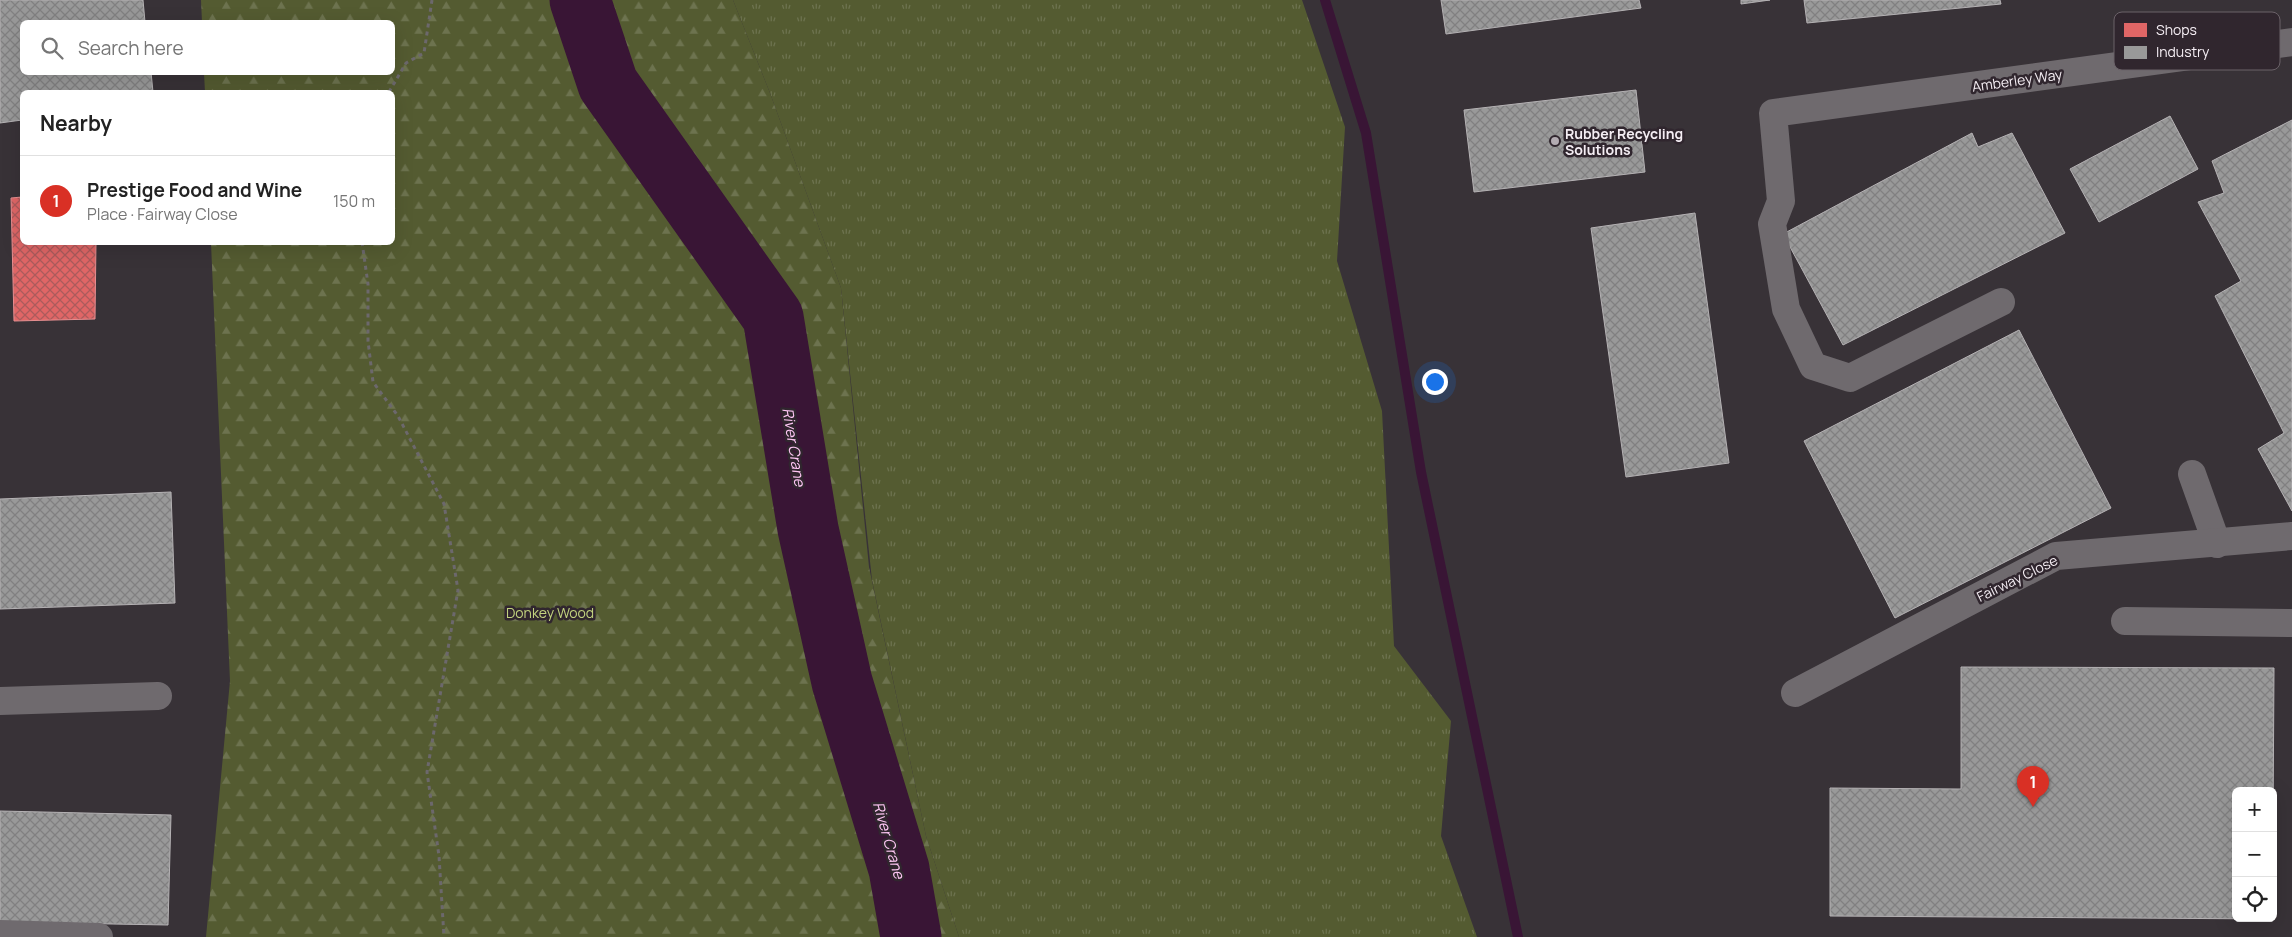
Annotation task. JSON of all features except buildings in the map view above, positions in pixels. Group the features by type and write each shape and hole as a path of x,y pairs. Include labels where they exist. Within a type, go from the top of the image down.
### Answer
{"street":[{"name":"Amberley Way","path":"2000,302 1850,378 1813,366 1786,309 1772,224 1781,201 1773,113 2114,66"},
{"path":"2192,474 2216,544"},
{"name":"Fairway Close","path":"1795,693 2056,556 2216,544 2292,536"},
{"path":"2124,621 2292,623"},
{"path":"0,701 158,696"},
{"path":"0,934 99,937"}],"path":[{"path":"390,90 406,63 424,53 432,0"},
{"path":"362,245 368,284 368,341 374,382 398,416 444,504 458,590 427,772 439,856 444,937"}],"green space":[{"name":"Donkey Wood","path":"201,0 733,0 770,93 841,288 869,567 926,836 959,937 206,937 230,681 211,245 395,245 395,90 205,90 204,75 395,75 395,20 202,20"},
{"path":"733,0 1302,0 1345,127 1337,261 1382,411 1394,646 1451,721 1441,836 1477,937 959,937 926,836 872,580 841,288 770,93"}],"waterway":[{"name":"River Crane","path":"580,0 608,84 773,317 808,529 842,682 899,869 911,937"},
{"path":"1325,0 1366,133 1421,472 1518,937"}],"place":[{"name":"Rubber Recycling Solutions","path":"1555,141"},
{"name":"Prestige Food and Wine","path":"2033,807"}]}
